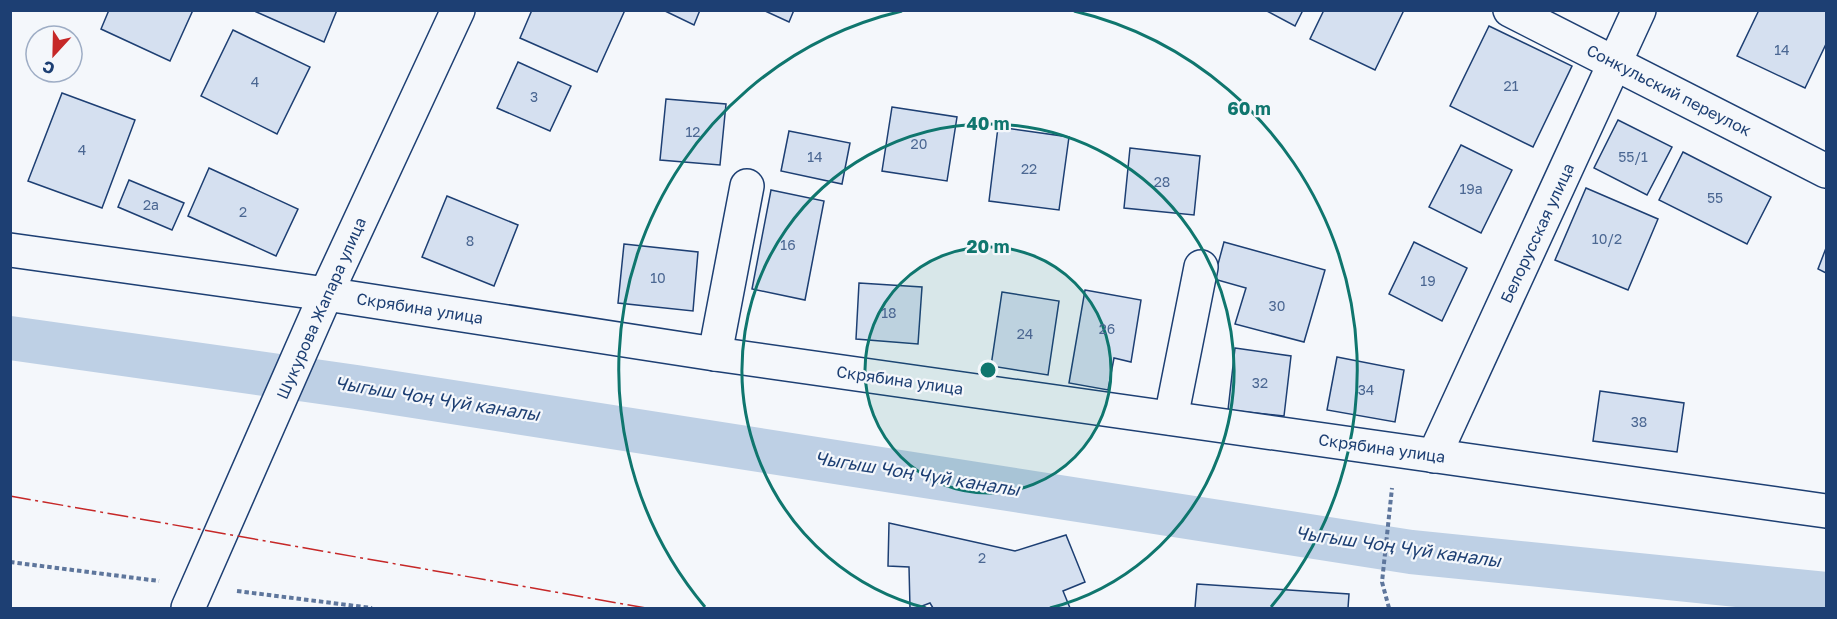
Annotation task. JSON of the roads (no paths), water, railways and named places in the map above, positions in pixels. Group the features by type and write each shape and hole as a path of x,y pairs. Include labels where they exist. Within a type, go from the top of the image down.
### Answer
{"street":[{"name":"Шукурова Жапара улица","path":"188,609 326,294 458,10"},
{"name":"Сонкульский переулок","path":"1510,10 1827,171"},
{"name":"Белорусская улица","path":"1434,456 1639,10"},
{"path":"715,354 747,186"},
{"name":"Скрябина улица","path":"10,250 326,294 715,354 1827,511"},
{"path":"1171,418 1201,267"}],"waterway":[{"name":"Чыгыш Чоң Чүй каналы","path":"10,338 356,387 1411,552 1826,594"}]}
